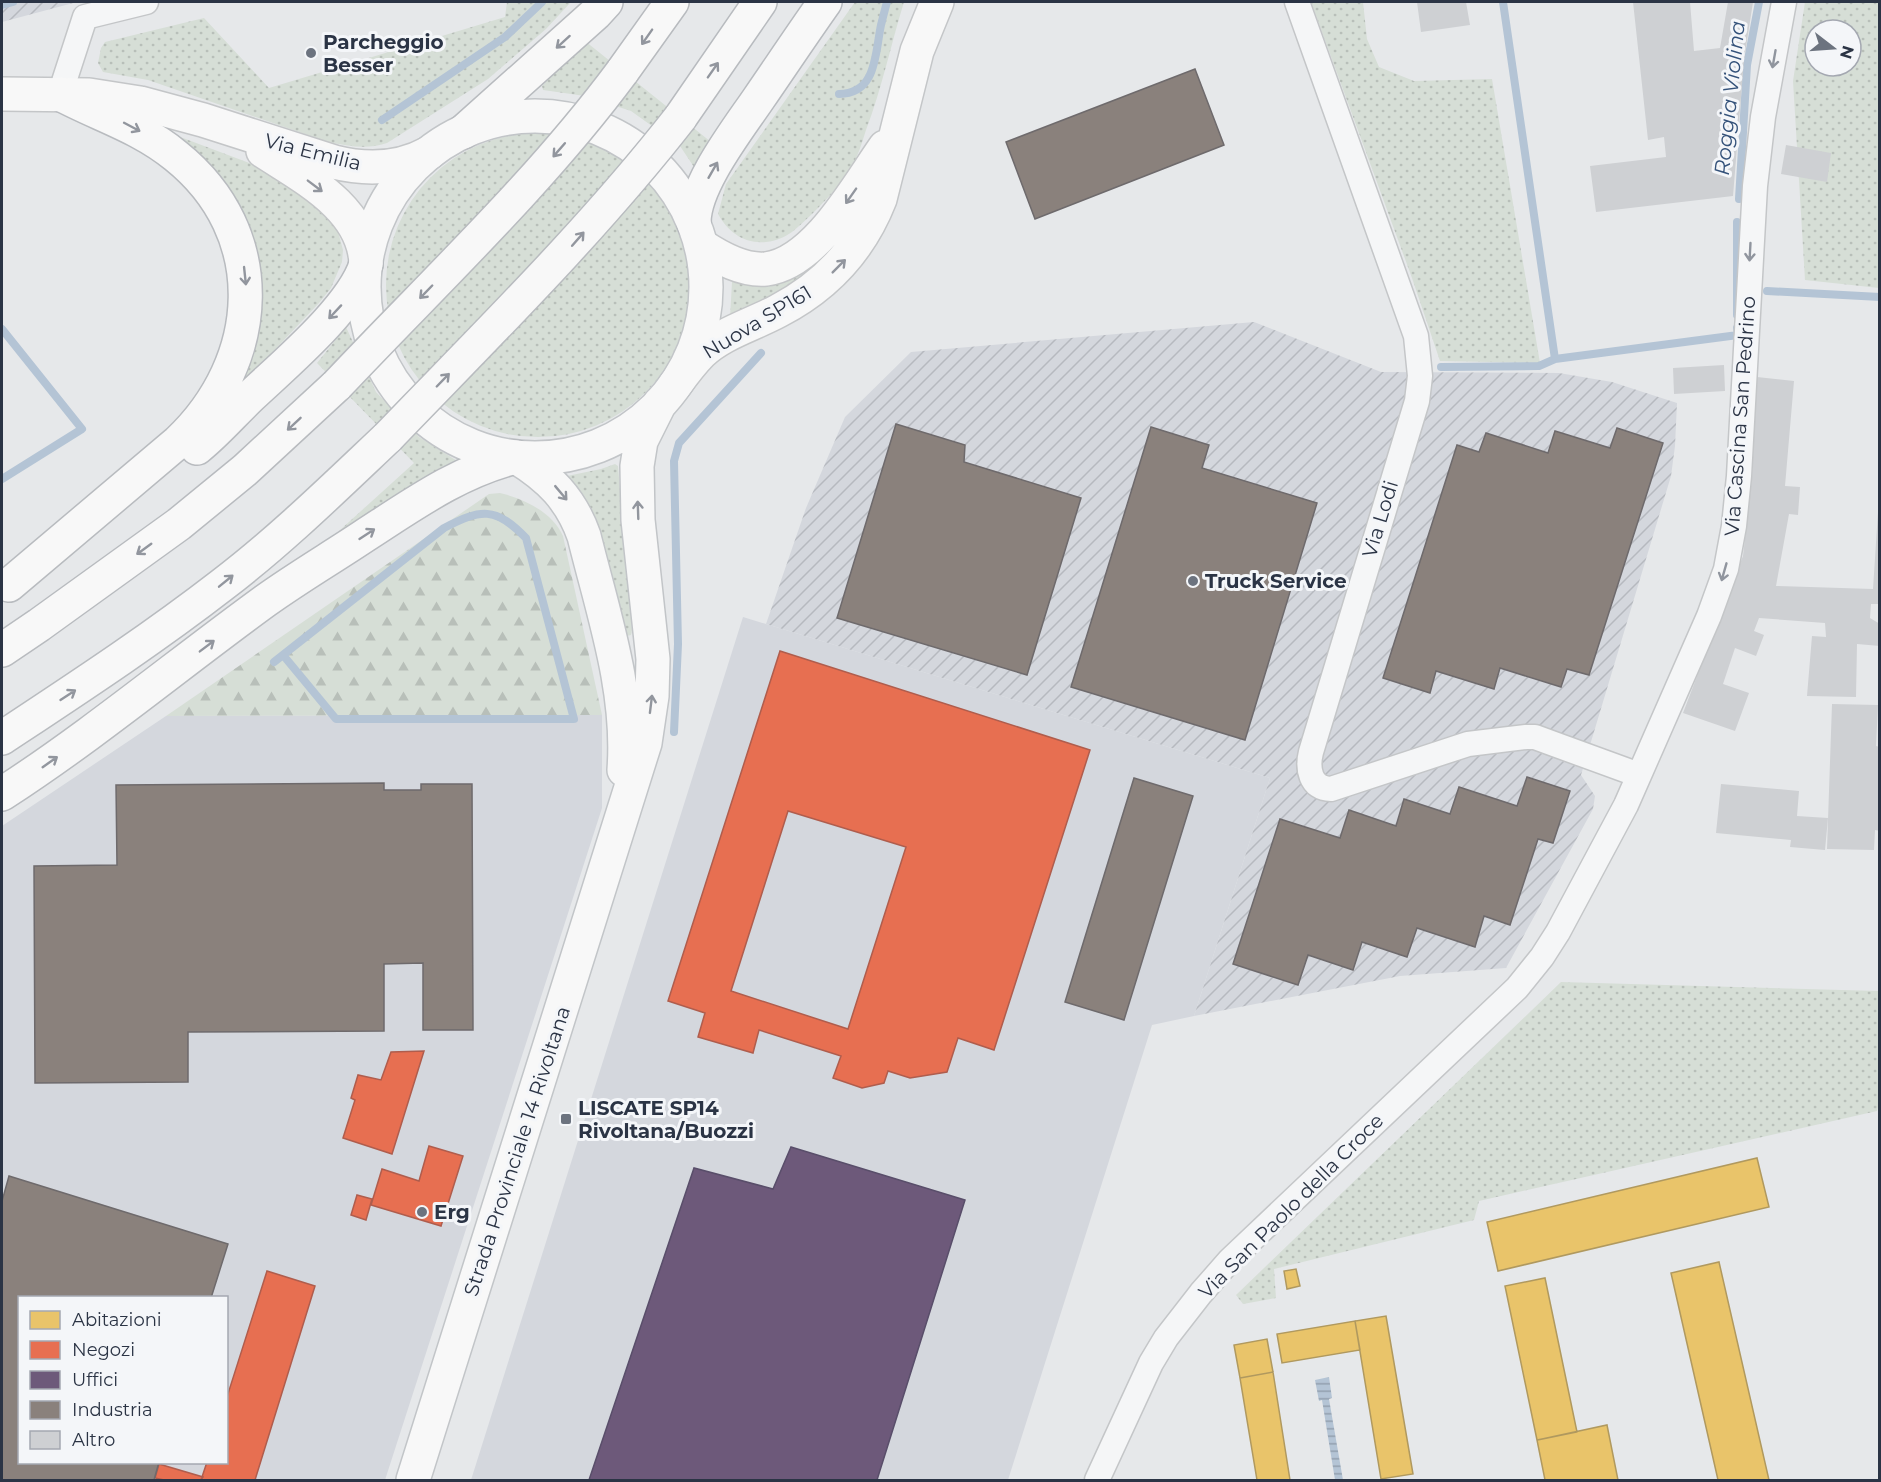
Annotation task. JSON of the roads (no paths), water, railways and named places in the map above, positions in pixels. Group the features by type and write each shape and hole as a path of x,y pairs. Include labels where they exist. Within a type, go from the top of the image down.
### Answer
{"main road":[{"path":"464,132 606,2"},
{"path":"2,650 179,524 245,470 337,385 519,195 595,109 672,2"},
{"path":"2,738 79,688 222,585 291,528 388,437 572,247 649,158 680,118 760,2"},
{"path":"698,235 679,193 653,162 620,138 599,128 566,118 531,115 496,120 464,132 429,153 400,182 385,206 373,233 366,264 365,291 370,329 380,358 397,387 423,416 454,438 480,449 516,457 554,457 593,448 629,430 668,394 694,349 704,316 706,275 694,213 697,202 720,157 825,2"},
{"name":"Nuova SP161","path":"917,51 917,21 920,2"},
{"name":"Nuova SP161","path":"668,394 702,352 727,336 795,301 835,270 849,255 872,218 880,199 917,51 937,2"},
{"name":"Via Emilia","path":"2,94 89,95 140,103 194,117 334,162 362,167 402,164 429,153"},
{"path":"5,587 178,442 195,425 224,382 240,342 245,320 246,279 238,243 223,210 191,168 162,145 119,120 60,94"},
{"name":"Via Emilia","path":"231,130 293,170 336,203 346,213 355,228 362,243 366,264"},
{"name":"Nuova SP161","path":"698,235 728,261 754,268 777,267 789,262 820,237 897,131"},
{"path":"5,587 55,556 200,445 285,364 336,311 355,288 366,264"},
{"name":"Strada Provinciale 14 Rivoltana","path":"412,1480 645,743 652,696 653,644 638,520 637,466 641,441 668,394"},
{"path":"2,794 108,721 301,577 434,491 480,467 516,457"},
{"name":"Strada Provinciale 14 Rivoltana","path":"516,457 543,474 560,491 575,514 584,536 622,693 626,740 621,822"}],"street":[{"path":"60,94 85,16 146,2"},
{"name":"Via Lodi","path":"1297,2 1416,336 1420,376 1417,401 1311,752 1308,768 1311,777 1327,790 1468,744 1526,737 1542,740 1639,775"},
{"name":"Via Cascina San Pedrino","path":"1533,968 1558,932 1626,805 1709,616 1730,553 1739,476 1755,186 1763,117 1784,2"},
{"name":"Via San Paolo della Croce","path":"1097,1480 1151,1362 1178,1321 1215,1276 1517,988 1533,968"}],"water":[{"path":"1329,1377 1332,1398 1329,1399 1343,1480 1335,1480 1322,1400 1319,1401 1315,1380"}],"waterway":[{"name":"Roggia Violina","path":"2,5 13,2"},
{"path":"382,120 505,37 542,2"},
{"name":"Roggia Violina","path":"839,94 851,92 861,87 867,80 875,59 887,2"},
{"path":"1503,2 1555,359 1738,335 1737,328"},
{"name":"Roggia Violina","path":"1739,199 1747,65 1759,2"},
{"name":"Roggia Violina","path":"1737,222 1737,315"},
{"name":"Roggia Violina","path":"1767,291 1880,297"},
{"path":"2,329 82,429 2,479"},
{"path":"674,732 678,644 674,461 679,443 761,353"},
{"path":"1441,367 1539,366 1555,359"},
{"path":"274,662 444,528 468,517 487,514 505,520 526,538 574,719 336,719 283,655"}],"place":[{"name":"Parcheggio Besser","path":"311,53"},
{"name":"Truck Service","path":"1193,581"},
{"name":"LISCATE SP14 Rivoltana/Buozzi","path":"566,1119"},
{"name":"Erg","path":"422,1212"}]}
